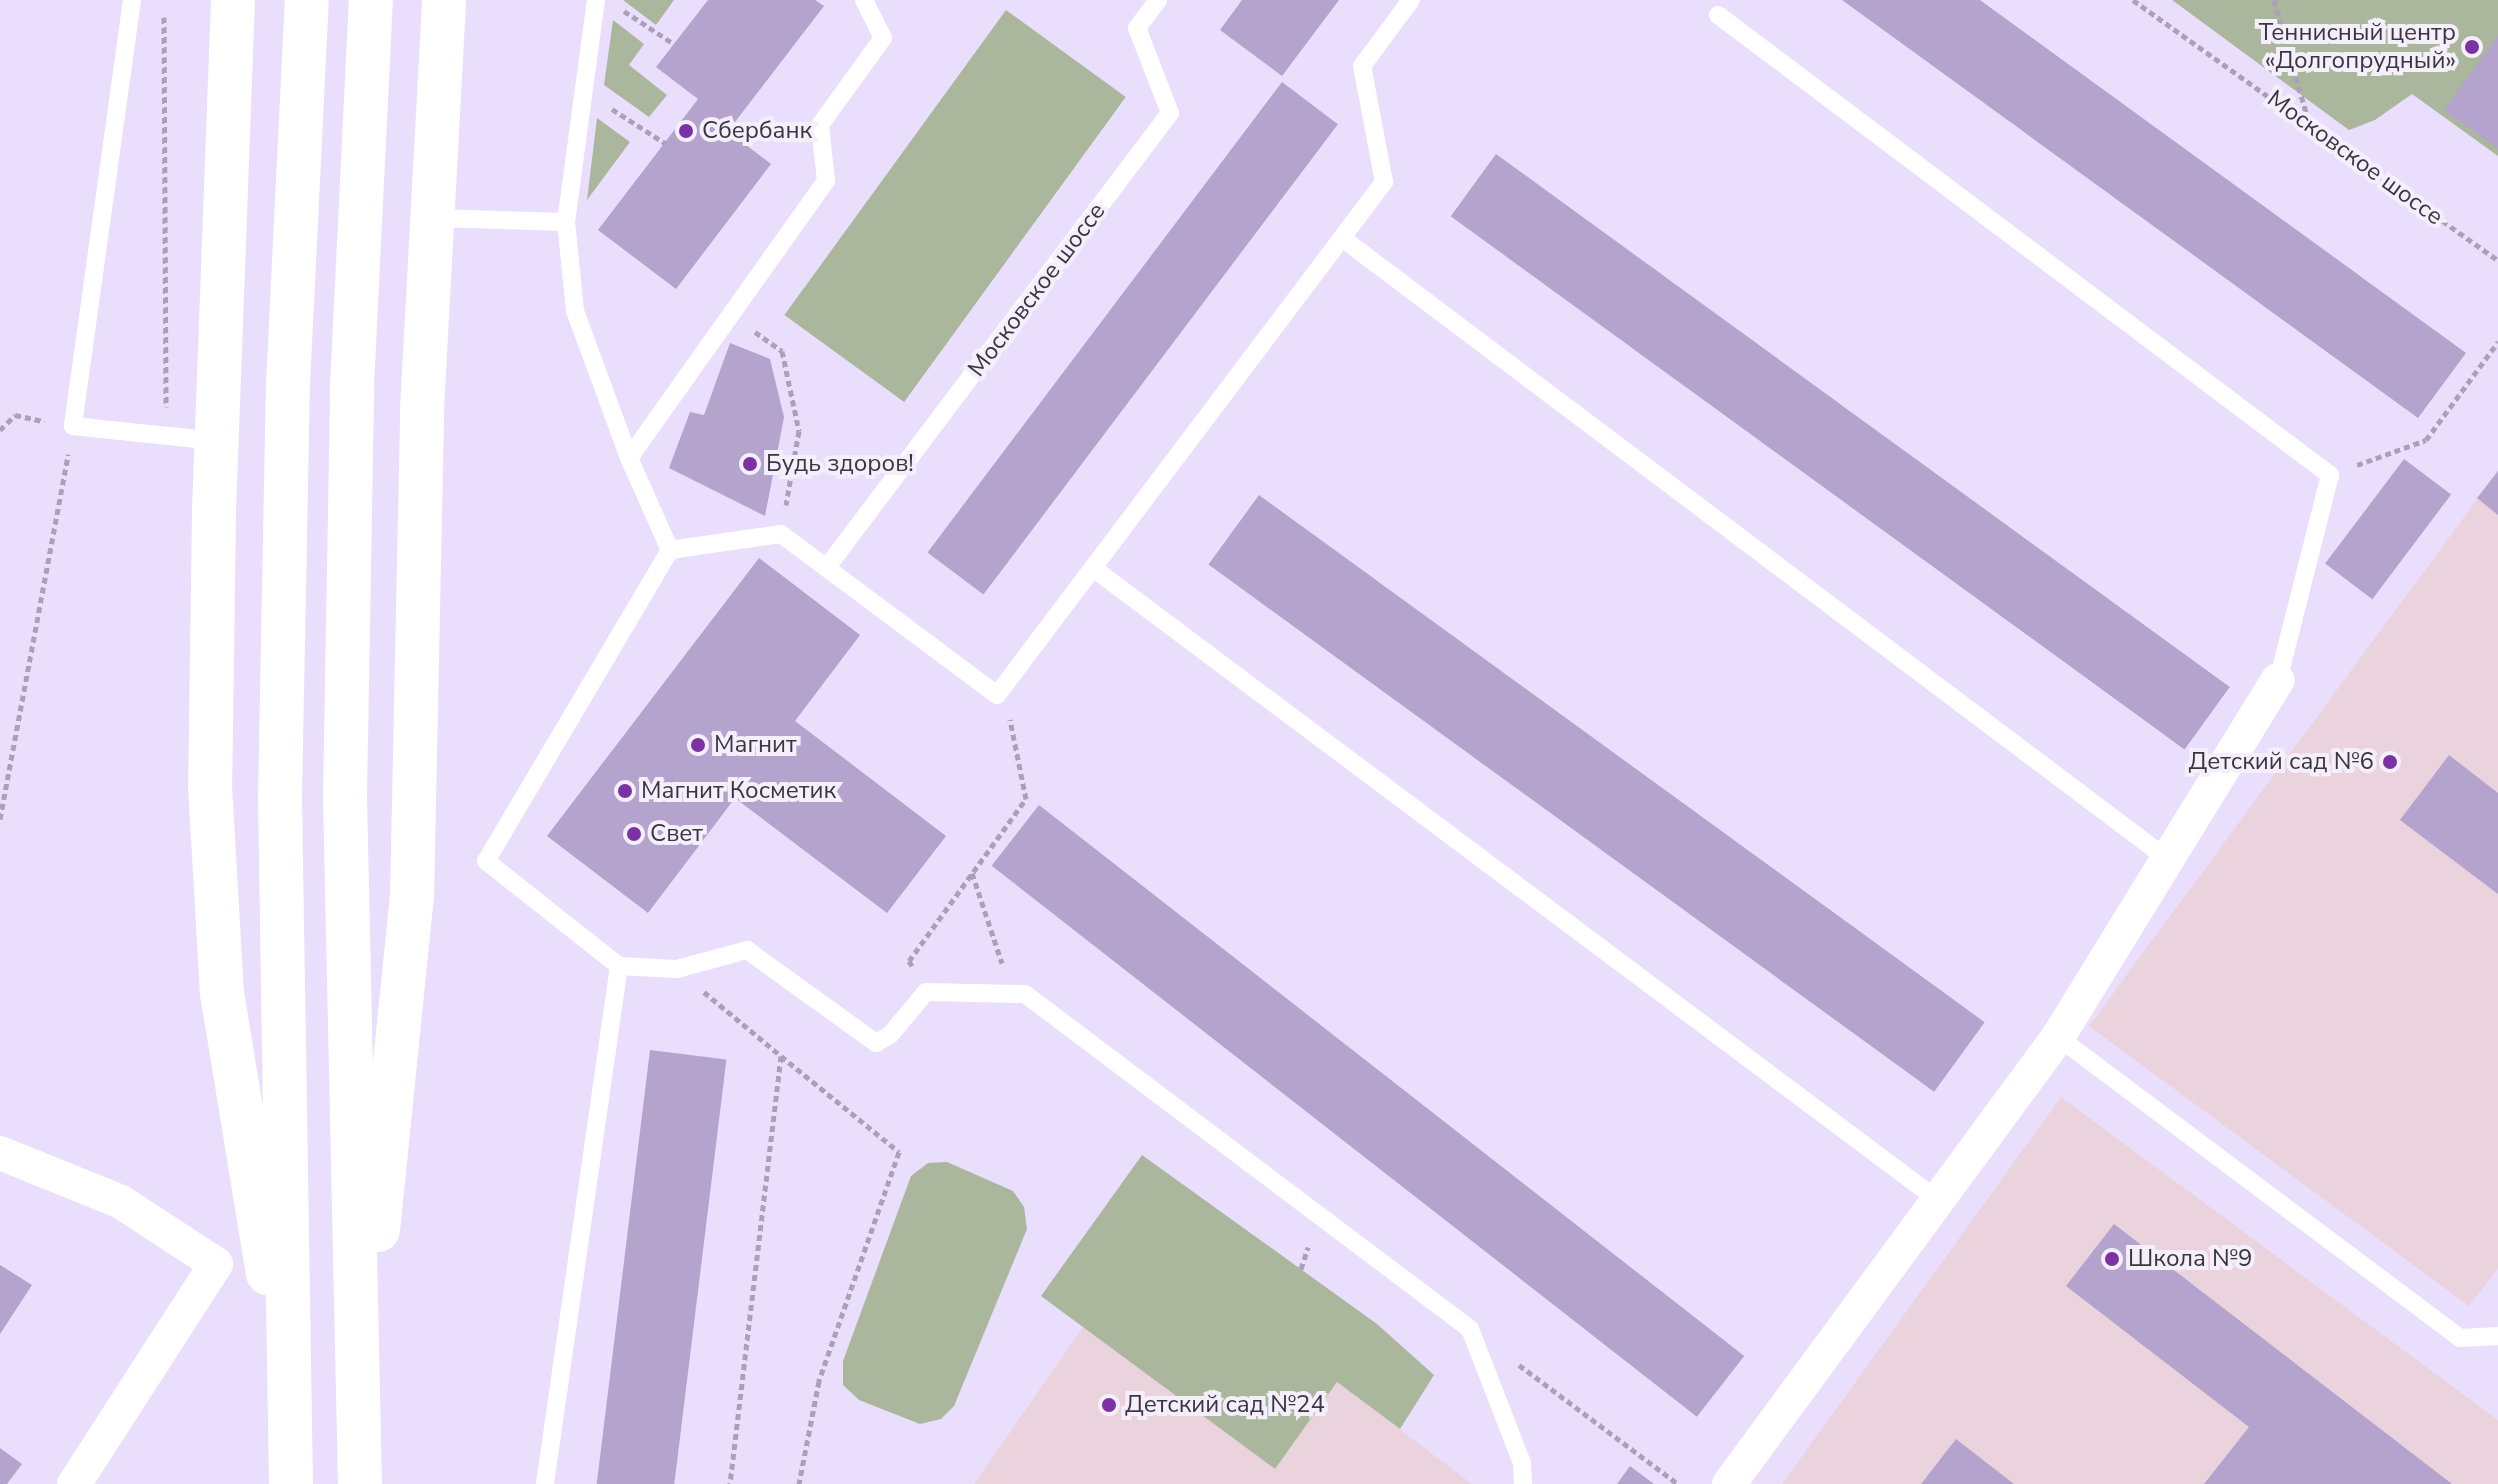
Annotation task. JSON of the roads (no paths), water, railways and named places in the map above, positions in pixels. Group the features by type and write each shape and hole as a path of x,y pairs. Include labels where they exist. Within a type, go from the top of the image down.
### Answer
{"main road":[{"path":"233,0 216,441 210,786 215,919 232,1059 290,1406"},
{"path":"291,1484 280,797 288,385 307,0"},
{"path":"360,1484 345,797 352,386 371,0"},
{"path":"359,1416 412,897 430,218 444,0"}],"street":[{"path":"1729,1484 2058,1037 2165,857 2278,680"},
{"path":"0,1153 121,1202 216,1264 74,1484"}],"lane":[{"path":"132,0 73,426 216,441"},
{"path":"596,0 566,222 575,311 629,458 670,550"},
{"path":"629,458 826,181 820,125 883,38 864,0"},
{"name":"Московское шоссе","path":"827,567 1170,113 1137,28 1158,0"},
{"path":"670,550 781,534 997,695 1384,182 1362,66 1411,0"},
{"path":"1718,15 2330,475 2278,680"},
{"path":"430,218 566,222"},
{"path":"1342,238 2165,857"},
{"path":"670,550 486,861 619,966 677,969 747,950 876,1043 890,1035 926,992 1025,994 1470,1329 1522,1463 1523,1484"},
{"path":"1093,568 1939,1201"},
{"path":"545,1484 619,966"},
{"path":"2058,1037 2460,1338 2498,1336"}],"place":[{"name":"Теннисный центр «Долгопрудный»","path":"2472,47"},
{"name":"Сбербанк","path":"686,131"},
{"name":"Будь здоров!","path":"750,464"},
{"name":"Магнит","path":"698,745"},
{"name":"Детский сад №6","path":"2390,762"},
{"name":"Магнит Косметик","path":"625,791"},
{"name":"Свет","path":"634,834"},
{"name":"Школа №9","path":"2112,1259"},
{"name":"Детский сад №24","path":"1109,1405"}]}
